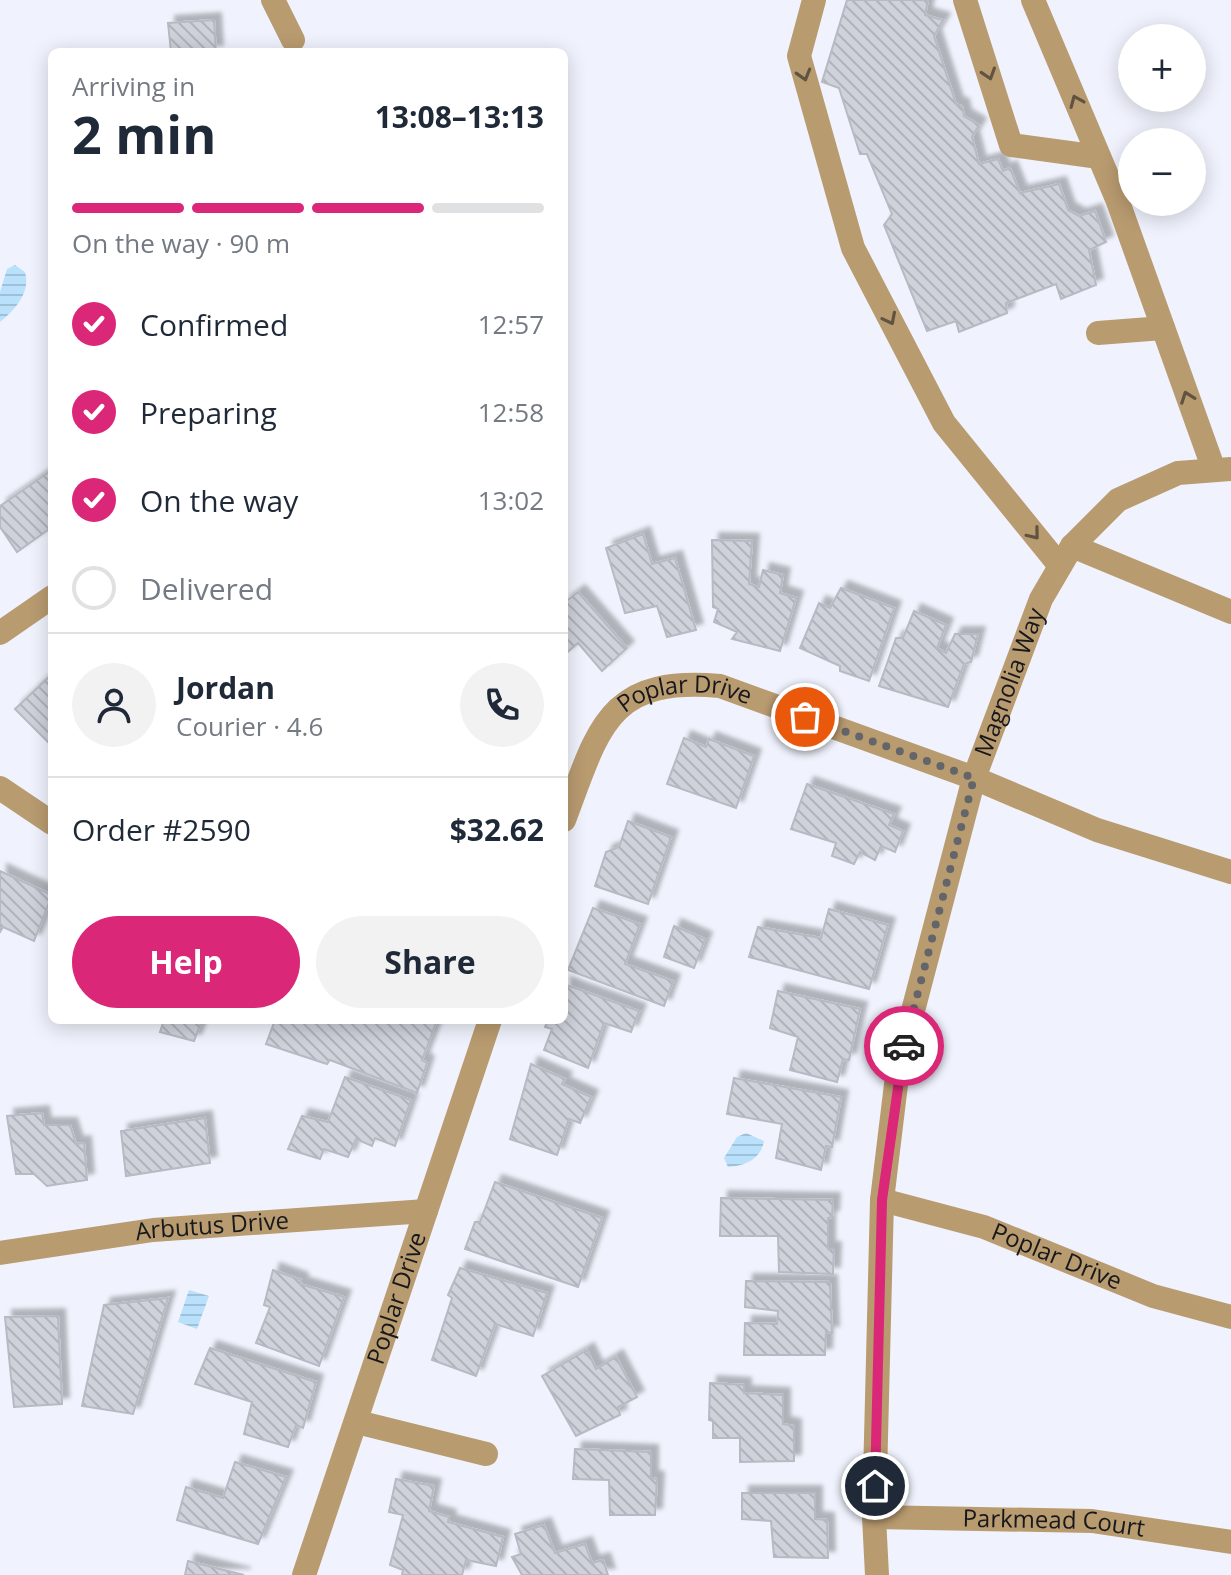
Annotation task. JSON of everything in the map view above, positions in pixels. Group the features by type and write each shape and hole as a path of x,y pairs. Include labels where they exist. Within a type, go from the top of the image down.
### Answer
{"street":[{"path":"273,0 293,40"},
{"path":"814,0 799,56 853,248 944,423 1066,556 1231,612"},
{"path":"965,0 1011,145 1099,157"},
{"path":"1033,0 1099,157 1163,328 1222,470"},
{"path":"1098,333 1163,328"},
{"name":"Magnolia Way","path":"877,1575 874,1517 882,1200 898,1068 974,778 1041,599 1066,556 1118,500 1178,473 1222,470"},
{"path":"0,633 48,600"},
{"name":"Poplar Drive","path":"568,809 591,749 613,713 642,690 682,683 720,686 974,778 1097,830 1231,872"},
{"path":"0,788 48,820"},
{"name":"Poplar Drive","path":"304,1575 489,1024"},
{"name":"Poplar Drive","path":"882,1200 984,1227 1153,1296 1231,1317"},
{"name":"Arbutus Drive","path":"0,1253 153,1230 426,1211"},
{"path":"357,1422 486,1454"},
{"name":"Parkmead Court","path":"874,1517 1092,1521 1231,1542"}],"water":[{"path":"15,265 25,272 26,287 16,306 0,322 0,292 7,269"},
{"path":"746,1133 764,1141 760,1153 746,1163 728,1167 724,1158 737,1137"},
{"path":"189,1290 209,1296 197,1329 178,1322"}],"building":[{"path":"847,0 928,0 925,15 943,20 934,36 956,104 962,106 964,116 979,125 972,137 979,164 998,159 1003,171 1010,168 1020,193 1059,184 1068,210 1079,216 1095,211 1106,242 1089,250 1096,285 1061,299 1056,284 1006,303 1007,313 959,332 956,321 927,331 884,225 892,214 867,154 860,154 839,88 822,82"},
{"path":"214,20 216,48 171,48 168,23"},
{"path":"48,473 48,530 17,552 0,527 0,506"},
{"path":"643,534 652,564 675,558 696,630 667,637 657,606 625,613 606,548"},
{"path":"712,540 752,541 749,584 759,587 763,570 783,575 780,593 796,598 780,651 732,639 737,632 714,622 718,609 713,607"},
{"path":"841,588 894,608 869,681 840,671 840,666 800,648 819,603 830,608"},
{"path":"578,592 627,648 602,671 578,643 568,652 568,600"},
{"path":"914,611 946,625 937,648 946,653 955,634 978,634 971,662 964,664 948,707 879,686 896,638 903,638"},
{"path":"48,678 48,742 15,709"},
{"path":"684,738 706,747 709,739 754,756 736,808 667,784"},
{"path":"807,784 894,814 889,825 903,831 895,852 881,846 875,860 860,852 854,864 832,856 836,843 791,829"},
{"path":"628,821 671,837 648,904 595,886 606,852 619,847"},
{"path":"0,871 48,893 48,905 34,941 3,927 0,932"},
{"path":"593,908 640,924 625,964 673,981 664,1006 568,970"},
{"path":"829,909 888,925 869,989 749,957 758,927 821,938"},
{"path":"674,926 705,939 694,968 664,957"},
{"path":"568,985 639,1011 631,1032 604,1023 588,1068 544,1050 552,1029 545,1027 546,1024 568,1024"},
{"path":"778,991 860,1009 849,1060 843,1059 837,1082 790,1070 798,1037 770,1028"},
{"path":"163,1024 200,1024 194,1041 160,1032"},
{"path":"274,1024 436,1024 422,1060 427,1063 417,1093 330,1060 327,1064 266,1044"},
{"path":"531,1064 565,1079 562,1084 591,1097 580,1123 569,1119 557,1155 510,1139"},
{"path":"345,1077 411,1100 395,1146 375,1138 372,1146 356,1139 348,1157 324,1149 320,1159 288,1149 302,1116 328,1122"},
{"path":"734,1078 841,1097 832,1147 826,1146 821,1170 776,1158 782,1124 727,1114"},
{"path":"42,1113 44,1125 70,1125 76,1144 84,1143 87,1180 47,1186 34,1174 16,1174 7,1116"},
{"path":"205,1118 210,1163 126,1176 121,1131"},
{"path":"495,1182 602,1218 578,1287 465,1249 475,1222 480,1222"},
{"path":"721,1198 833,1200 832,1217 828,1218 828,1249 834,1249 833,1274 779,1272 778,1236 720,1236"},
{"path":"460,1268 547,1293 533,1336 495,1324 476,1376 432,1360 452,1298 448,1295"},
{"path":"273,1270 301,1280 300,1284 344,1297 319,1366 256,1343 270,1307 264,1305"},
{"path":"746,1281 830,1282 832,1333 826,1332 825,1355 744,1355 745,1323 777,1324 778,1311 745,1307"},
{"path":"168,1298 133,1414 82,1406 104,1305"},
{"path":"58,1316 62,1404 14,1407 5,1317"},
{"path":"210,1348 316,1382 303,1428 296,1425 288,1447 244,1434 252,1402 195,1384"},
{"path":"587,1350 596,1369 616,1357 637,1397 618,1407 620,1415 576,1436 542,1376"},
{"path":"710,1383 744,1385 744,1393 783,1395 783,1424 794,1426 794,1461 740,1462 740,1438 713,1438 713,1421 709,1420"},
{"path":"575,1449 651,1452 651,1478 657,1479 655,1515 610,1515 609,1480 573,1479"},
{"path":"235,1462 286,1477 258,1544 177,1520 186,1487 223,1498"},
{"path":"396,1479 434,1486 429,1511 449,1517 448,1522 503,1537 496,1566 466,1560 462,1575 402,1575 403,1570 390,1565 403,1515 389,1512"},
{"path":"742,1493 815,1493 815,1519 827,1520 828,1558 774,1557 771,1521 742,1519"},
{"path":"544,1525 555,1553 585,1544 592,1563 603,1560 608,1575 522,1575 512,1557 521,1554 515,1534"},
{"path":"188,1561 244,1575 185,1575"}],"way so far":[{"path":"805,717 974,778 904,1046"}],"route":[{"path":"875,1486 882,1200 898,1068 904,1046"}]}
